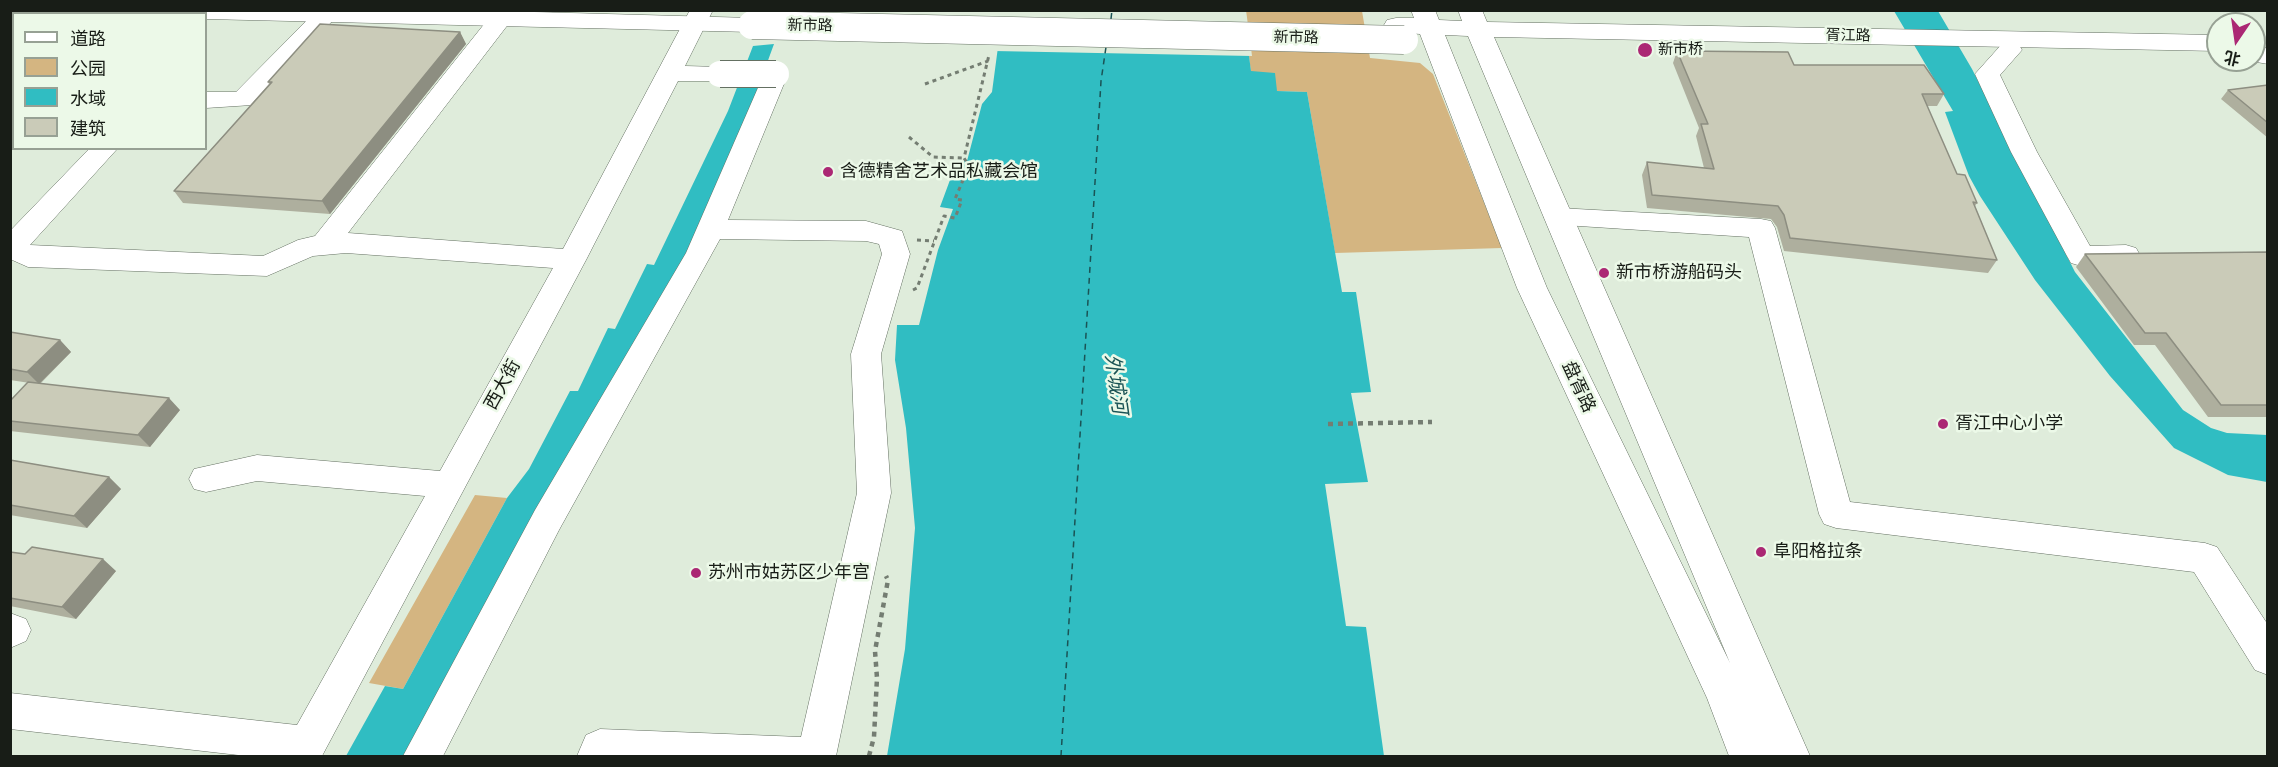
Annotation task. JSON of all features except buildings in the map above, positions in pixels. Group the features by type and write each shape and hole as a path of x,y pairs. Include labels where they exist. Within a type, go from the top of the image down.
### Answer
{"main road":[{"name":"新市路","path":"137,10 501,18 700,15"},
{"name":"新市路","path":"660,10 756,19 1417,29 1477,27"},
{"name":"胥江路","path":"1477,27 1872,42 2206,43"},
{"path":"1477,27 1790,756"},
{"name":"盘胥路","path":"1417,29 1532,288 1726,696 1749,756"},
{"name":"胥江路","path":"2006,44 2206,53"},
{"path":"1581,392 1479,93 1569,272 1632,389"}],"street":[{"path":"207,100 243,100 326,15"},
{"name":"西大街","path":"304,751 572,260 700,15"},
{"path":"324,245 501,18"},
{"path":"2006,44 1987,74 2024,152 2081,256 2151,255"},
{"path":"423,756 547,520 700,253 776,74 669,73"},
{"path":"103,150 12,247 28,257 267,266 308,247 346,243 572,260"},
{"path":"1558,217 1761,228 1836,514 2205,558 2268,658"},
{"path":"597,756 600,748 815,756 865,536 874,493 866,354 896,254 892,238 866,231 711,229"},
{"path":"206,479 257,468 449,485"},
{"path":"10,711 304,751"}],"path":[{"path":"944,216 955,218 962,200 955,199 969,166 964,158 991,45"},
{"path":"925,84 988,61"},
{"path":"909,137 933,157 964,158"},
{"path":"1328,424 1432,422"},
{"path":"865,536 888,580 875,651 877,678 874,737 869,756"}],"green space":[{"path":"1243,11 1362,11 1370,58 1420,63 1433,74 1502,248 1335,253 1307,92 1277,91 1251,72"},
{"path":"475,495 507,498 403,689 369,683"}],"water":[{"name":"外城河","path":"1243,11 1251,71 1275,73 1277,91 1307,92 1342,292 1356,292 1371,392 1351,393 1368,482 1325,484 1346,626 1366,627 1384,756 887,756 905,649 915,528 906,428 895,360 897,325 919,325 938,250 953,209 940,207 957,161 967,161 982,104 992,92 998,47"},
{"path":"1894,11 1938,11 1972,69 2075,272 2183,410 2211,428 2227,433 2267,435 2267,482 2228,475 2174,448 2110,376 2035,280 1980,196 1969,176 1945,112 1953,111"},
{"path":"774,44 714,208 415,756 346,756 385,686 403,689 507,498 529,469 570,391 578,391 608,328 615,329 647,264 654,265 728,111 753,46"}],"pier":[{"path":"1003,10 1246,10 1252,56 994,51"}],"ferry route":[{"path":"1111,19 1112,10"},
{"path":"1061,756 1101,81 1106,47"}],"place":[{"name":"新市桥","path":"1645,50"},
{"name":"含德精舍艺术品私藏会馆","path":"828,172"},
{"name":"新市桥游船码头","path":"1604,273"},
{"name":"胥江中心小学","path":"1943,424"},
{"name":"阜阳格拉条","path":"1761,552"},
{"name":"苏州市姑苏区少年宫","path":"696,573"}]}
